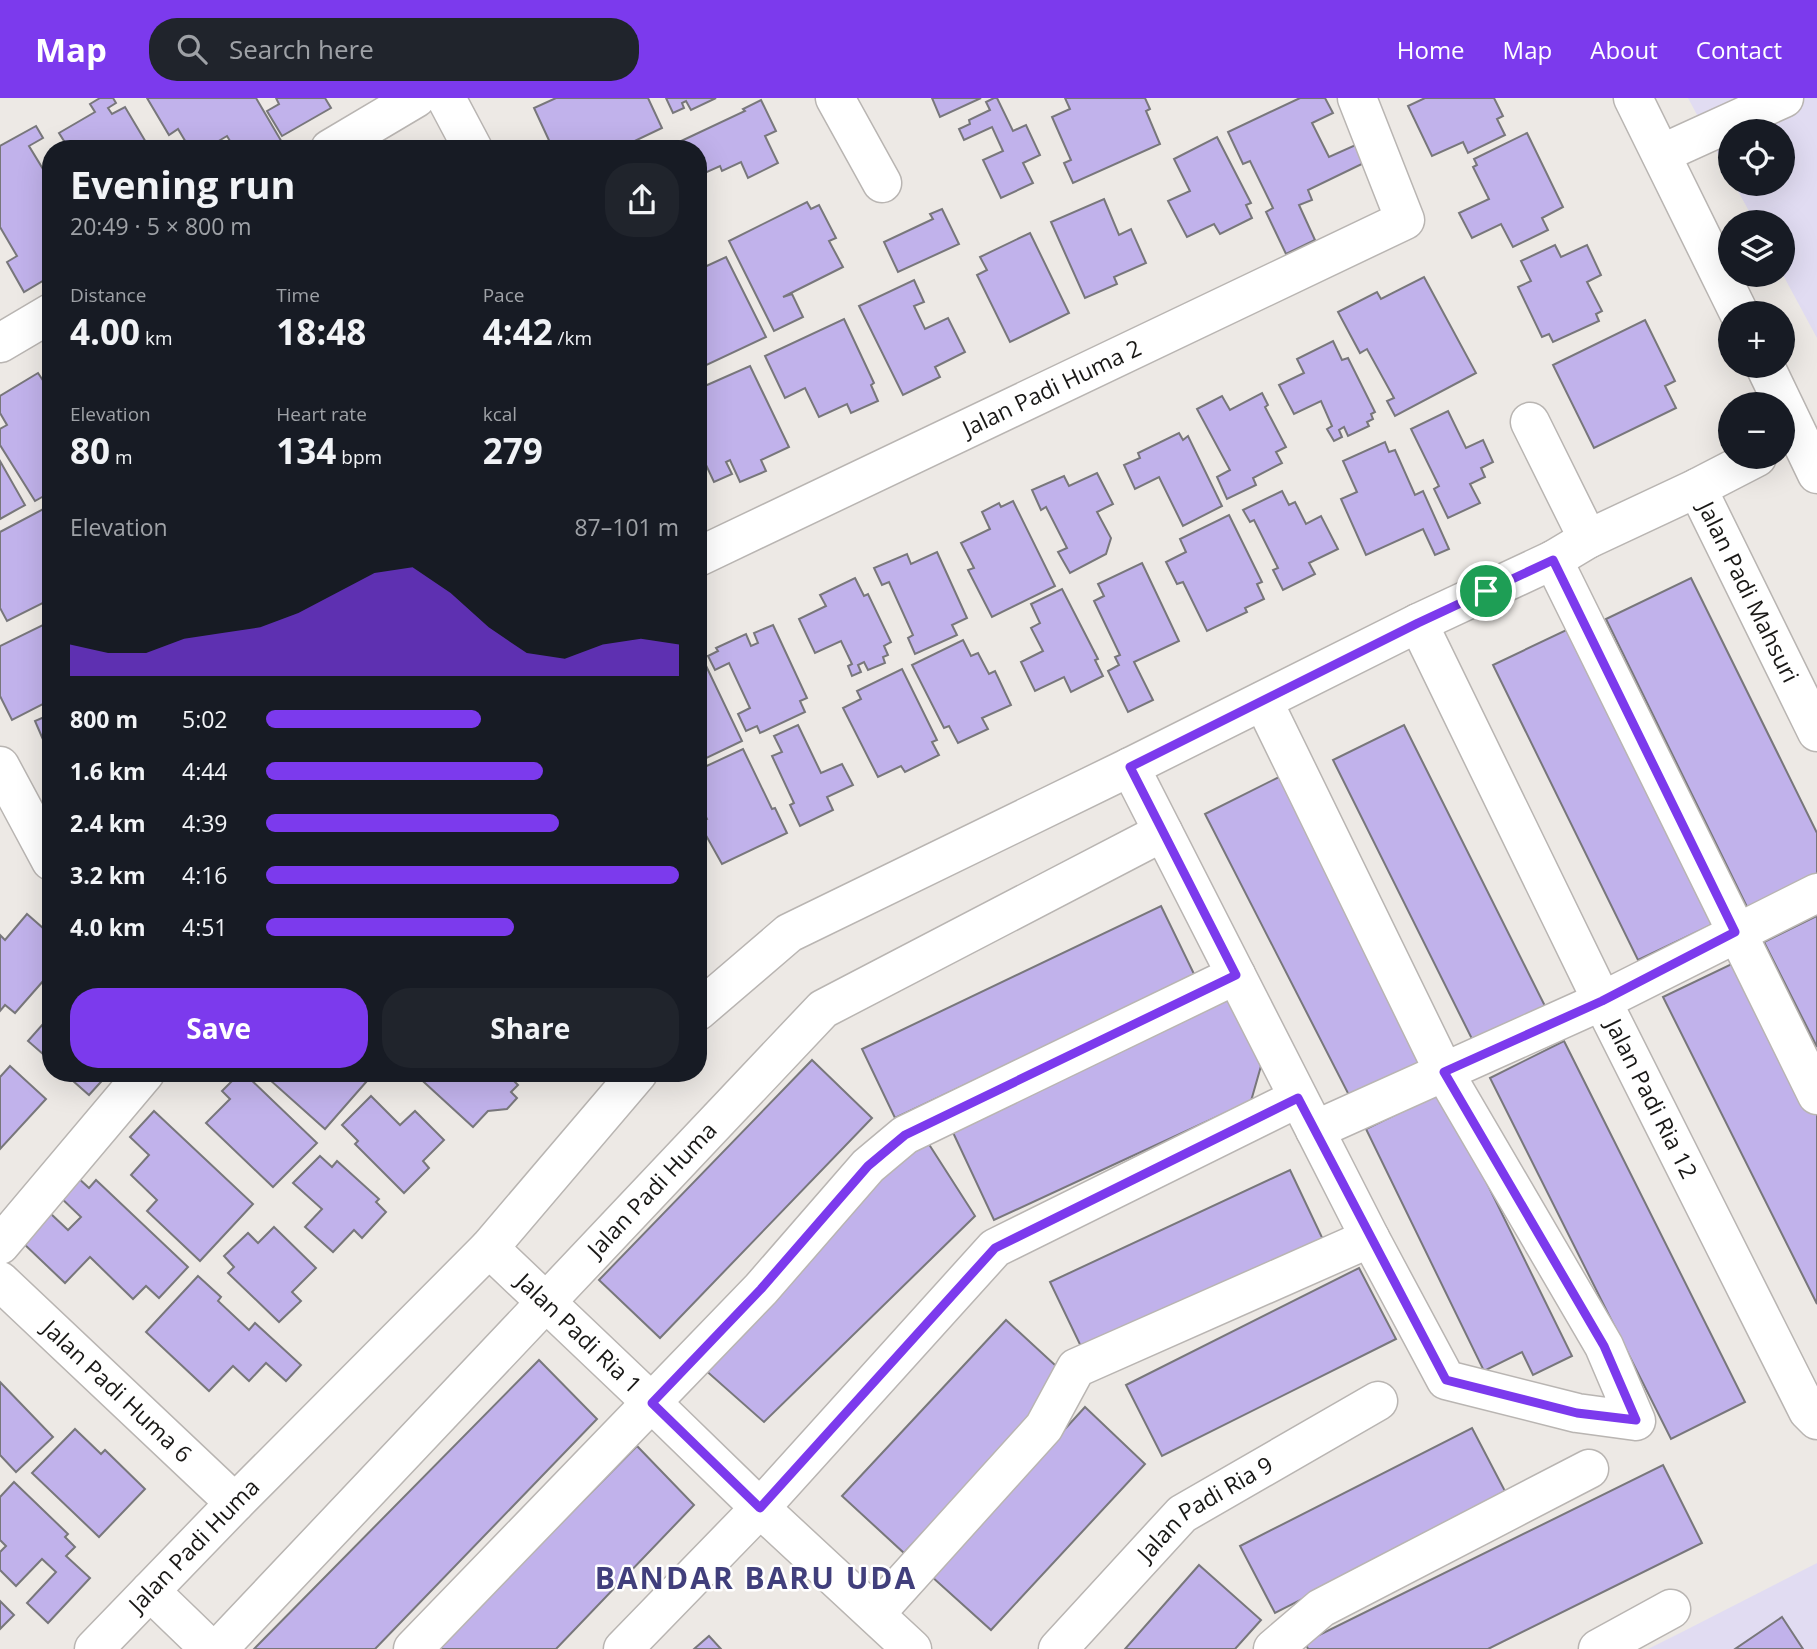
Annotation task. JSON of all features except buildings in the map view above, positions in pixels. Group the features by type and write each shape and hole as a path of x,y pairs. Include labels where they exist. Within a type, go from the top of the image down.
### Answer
{"street":[{"path":"345,140 416,98"},
{"path":"446,98 468,140"},
{"path":"835,98 881,183"},
{"name":"Jalan Padi Huma 2","path":"707,553 1405,220 1357,98"},
{"path":"1633,98 1733,301"},
{"path":"1661,154 1784,98"},
{"path":"0,343 42,318"},
{"path":"1530,422 1588,539"},
{"path":"1795,444 1817,474"},
{"path":"707,1003 789,933 1734,469"},
{"name":"Jalan Padi Mahsuri","path":"1697,488 1817,732"},
{"path":"1553,560 1817,1095"},
{"name":"Jalan Padi Ria 12","path":"1418,623 1602,1001 1808,1411 1817,1420"},
{"path":"1130,767 1370,1238 1446,1380 1577,1413 1636,1420 1604,1346 1444,1072 1263,701"},
{"path":"0,766 42,844"},
{"name":"Jalan Padi Huma","path":"218,1649 823,1009 1163,832"},
{"path":"623,1649 760,1508 995,1248 1307,1114 1444,1072 1602,1001 1817,893"},
{"path":"414,1649 761,1289 868,1166 905,1135 1236,975"},
{"path":"0,1245 137,1082"},
{"name":"Jalan Padi Huma","path":"94,1649 489,1248 630,1082"},
{"path":"875,1614 1044,1427 1076,1368 1370,1238"},
{"name":"Jalan Padi Ria 1","path":"489,1248 760,1508 912,1649"},
{"name":"Jalan Padi Huma 6","path":"0,1280 235,1503"},
{"name":"Jalan Padi Ria 9","path":"1058,1649 1182,1514 1378,1401"},
{"path":"1273,1649 1321,1608 1589,1469"},
{"path":"150,1591 210,1649"},
{"path":"1598,1649 1671,1609"}],"shaded area":[{"path":"1688,98 1817,98 1817,338 1789,287 1795,287 1795,210 1748,210 1741,196 1795,196 1795,119 1718,119 1718,154"},
{"path":"1817,1563 1817,1649 1648,1649 1684,1631"}],"district":[{"name":"BANDAR BARU UDA","path":"756,1579"}],"route":[{"path":"1553,560 1735,932 1602,1001 1444,1072 1604,1346 1636,1420 1577,1413 1446,1380 1298,1098 995,1248 760,1508 652,1403 761,1289 868,1166 905,1135 1236,975 1130,767 1486,591 1553,560"}]}
